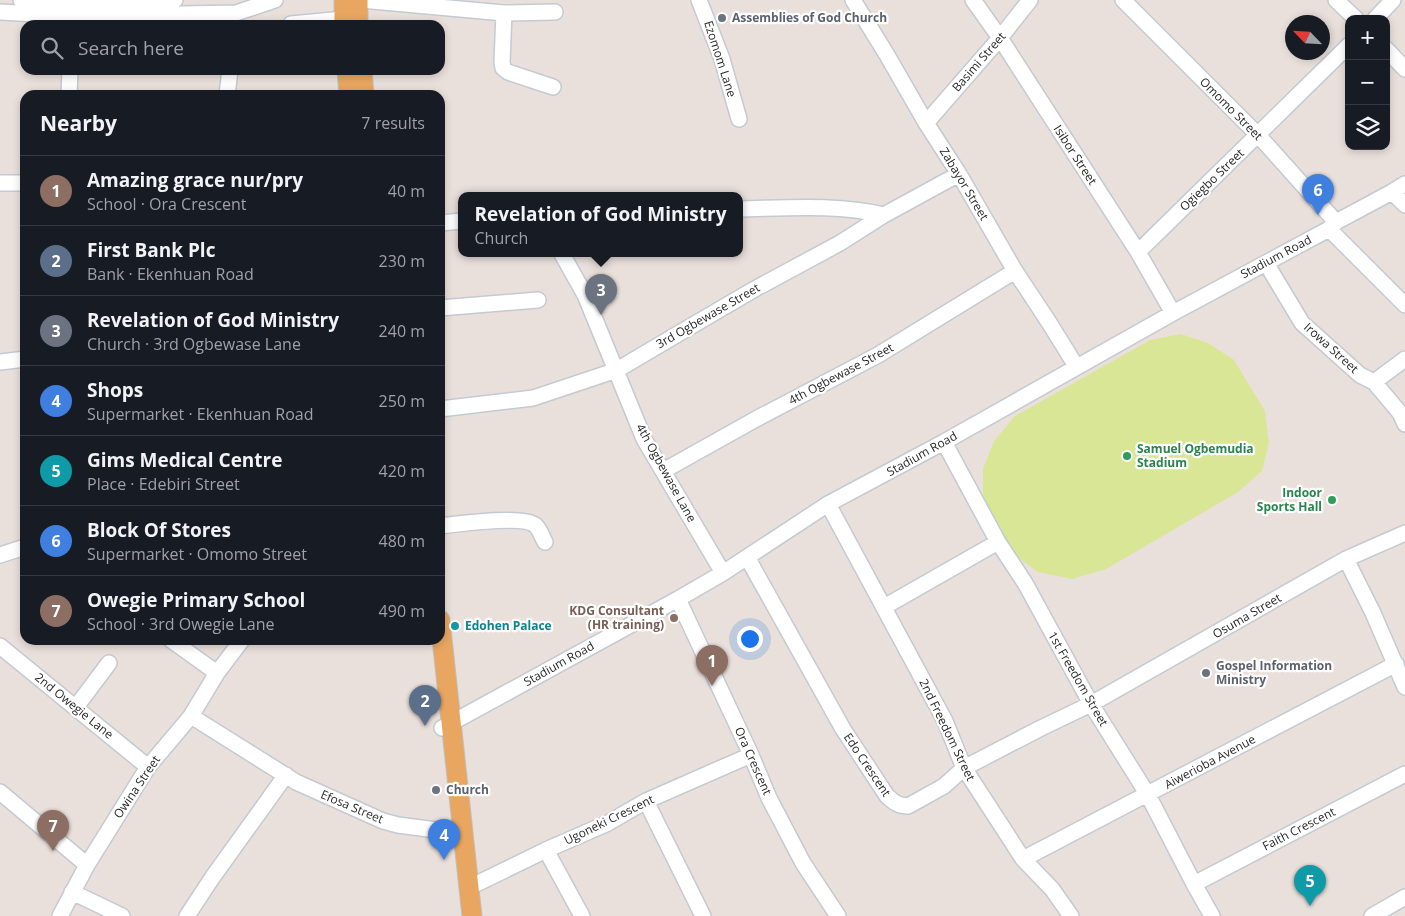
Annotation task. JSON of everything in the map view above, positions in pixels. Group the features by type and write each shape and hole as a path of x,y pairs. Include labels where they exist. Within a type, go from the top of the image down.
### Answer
{"main road":[{"path":"344,0 348,20"},
{"path":"350,20 359,0"},
{"path":"347,75 349,90"},
{"path":"362,75 364,90"},
{"path":"432,645 446,726 472,916"},
{"path":"441,645 451,832 461,916"}],"street":[{"path":"21,0 75,11 175,0"},
{"path":"0,12 75,11 236,19 275,0"},
{"path":"359,0 504,13 555,12"},
{"name":"Ezomom Lane","path":"700,0 722,59 739,120"},
{"name":"Zabayor Street","path":"853,0 888,55 926,123 1016,271 1076,366"},
{"name":"Isibor Street","path":"973,0 1000,38 1138,252 1173,313"},
{"name":"Basimi Street","path":"926,123 1000,38 1030,0"},
{"name":"Omomo Street","path":"1123,0 1258,135 1333,225 1405,305"},
{"path":"1336,0 1352,15"},
{"path":"1379,15 1393,0"},
{"path":"504,13 503,68 508,72 553,87"},
{"name":"Ogiegbo Street","path":"1138,252 1345,49"},
{"path":"1390,53 1405,69"},
{"path":"69,90 70,75"},
{"path":"228,90 229,75"},
{"name":"3rd Ogbewase Street","path":"445,407 533,398 617,370 753,290 840,243 884,215 958,174"},
{"path":"0,183 20,183"},
{"path":"1399,188 1405,205"},
{"name":"Stadium Road","path":"446,726 723,573 828,504 944,442 1076,366 1399,188"},
{"path":"743,209 834,208 884,215"},
{"path":"445,223 458,221"},
{"name":"4th Ogbewase Lane","path":"564,257 585,295 644,439 723,573"},
{"name":"Irowa Street","path":"1266,263 1302,323 1360,375 1374,382 1400,413 1405,424"},
{"name":"4th Ogbewase Street","path":"663,471 756,419 878,355 1016,271"},
{"path":"445,308 538,300"},
{"path":"1374,382 1405,359"},
{"path":"0,362 20,360"},
{"name":"1st Freedom Street","path":"944,442 998,542 1024,583 1091,704 1148,794 1212,916"},
{"name":"2nd Freedom Street","path":"828,504 945,721 964,768 1023,859 1052,889 1071,916"},
{"path":"445,526 525,521 536,526 545,542"},
{"name":"Osuma Street","path":"1091,704 1346,559 1405,533"},
{"path":"884,607 998,542"},
{"path":"0,555 20,549"},
{"name":"Edo Crescent","path":"747,557 843,729 887,796 900,806 908,806 944,786 964,768 1091,704"},
{"path":"1346,559 1373,613 1405,687"},
{"name":"Ora Crescent","path":"678,599 752,755 769,798 803,863 838,916"},
{"path":"179,645 217,673"},
{"name":"Owina Street","path":"60,916 87,865 148,767 191,716 217,673 238,645"},
{"name":"2nd Owegie Lane","path":"0,646 148,767"},
{"path":"76,707 109,664"},
{"name":"Aiwerioba Avenue","path":"1023,859 1396,664"},
{"name":"Efosa Street","path":"191,716 296,782 383,821 398,825 451,832"},
{"name":"Ugoneki Crescent","path":"468,888 546,850 608,823 646,801 752,755"},
{"name":"Faith Crescent","path":"1194,884 1405,774"},
{"path":"187,916 286,775"},
{"path":"0,792 87,865"},
{"path":"646,801 703,916"},
{"path":"546,850 582,916"},
{"path":"72,892 122,916"},
{"path":"1372,916 1405,896"}],"green space":[{"name":"Samuel Ogbemudia Stadium","path":"1181,334 1208,343 1234,360 1265,411 1269,443 1262,471 1238,492 1106,569 1072,579 1038,572 1012,553 983,504 983,469 994,441 1015,416 1150,340"}],"place":[{"name":"Assemblies of God Church","path":"722,18"},
{"name":"Block Of Stores","path":"1318,215"},
{"name":"Revelation of God Ministry","path":"601,315"},
{"name":"Samuel Ogbemudia Stadium","path":"1127,456"},
{"name":"Indoor Sports Hall","path":"1332,500"},
{"name":"KDG Consultant (HR training)","path":"674,618"},
{"name":"Edohen Palace","path":"455,626"},
{"name":"Gospel Information Ministry","path":"1206,673"},
{"name":"Amazing grace nur/pry","path":"712,686"},
{"name":"First Bank Plc","path":"425,726"},
{"name":"Church","path":"436,790"},
{"name":"Owegie Primary School","path":"53,851"},
{"name":"Shops","path":"444,860"},
{"name":"Gims Medical Centre","path":"1310,906"}]}
